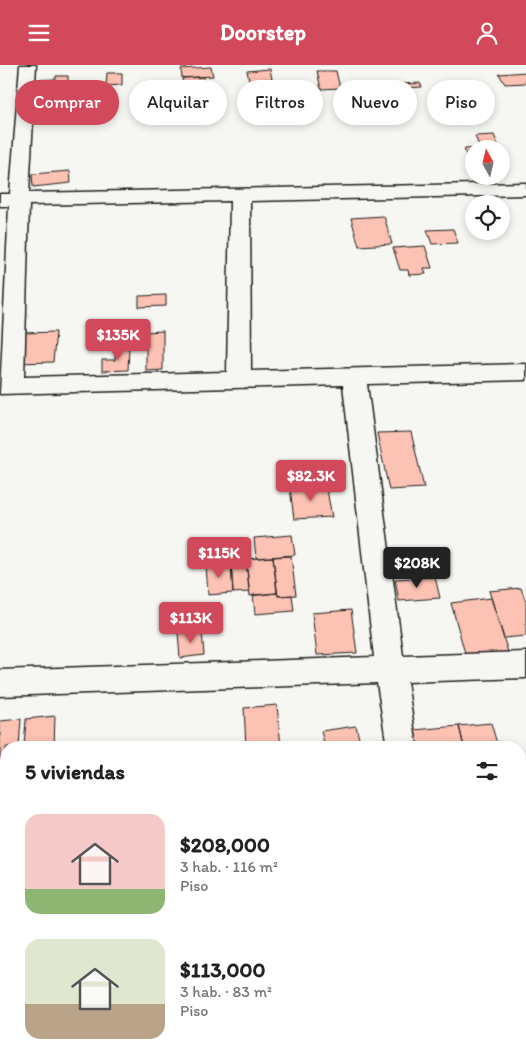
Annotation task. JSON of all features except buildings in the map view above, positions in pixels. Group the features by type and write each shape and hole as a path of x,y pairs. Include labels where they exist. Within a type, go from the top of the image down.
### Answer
{"street":[{"path":"28,65 10,200 6,385 526,372"},
{"path":"10,200 526,189"},
{"path":"239,379 240,195"},
{"path":"354,377 390,670 401,741"},
{"path":"0,683 526,665"}]}
